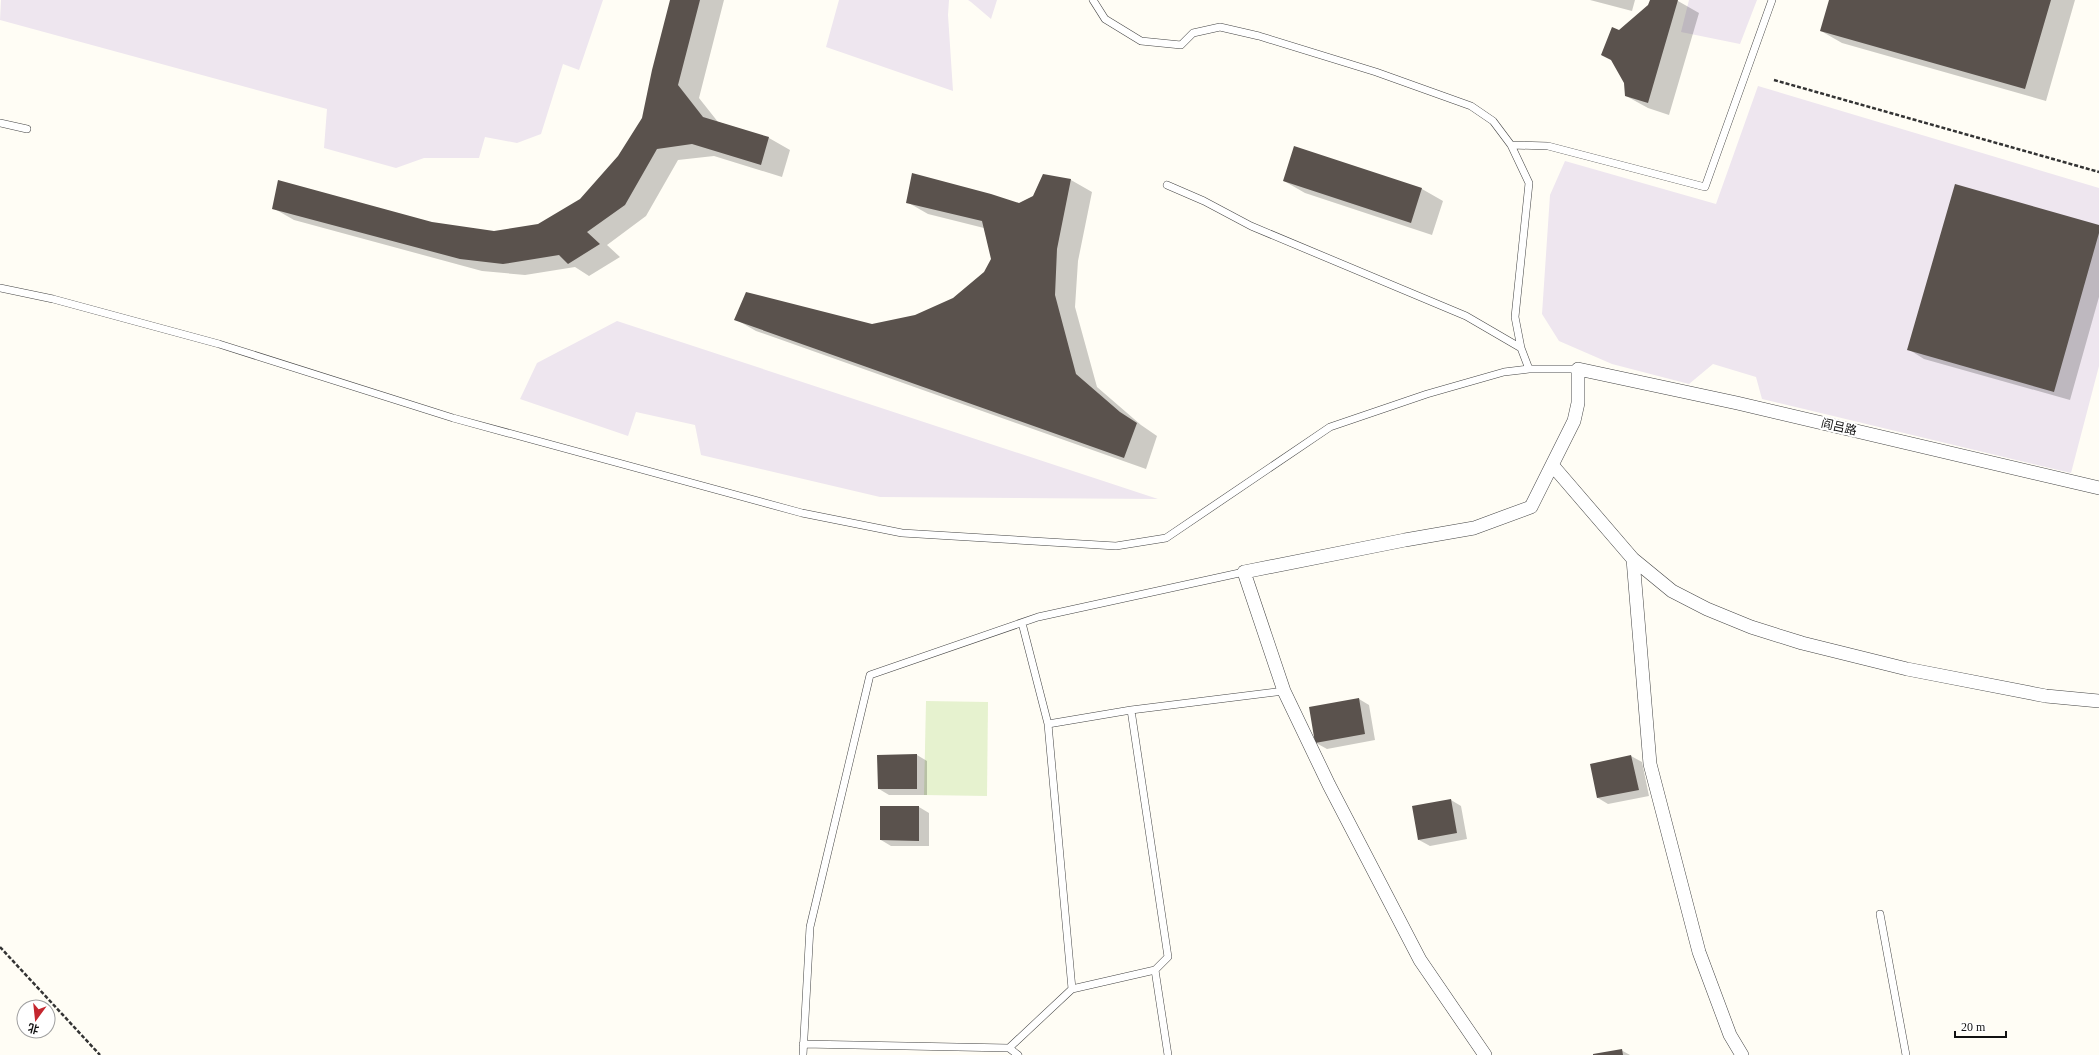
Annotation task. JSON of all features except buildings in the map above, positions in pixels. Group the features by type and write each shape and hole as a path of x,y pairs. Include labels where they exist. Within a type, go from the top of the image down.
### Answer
{"street":[{"path":"1485,1055 1420,960 1328,785 1284,691 1244,572 1474,528 1531,507 1556,460 1574,421 1578,403 1578,369"},
{"name":"阎吕路","path":"1578,369 1737,403 2044,473 2099,488"},
{"path":"1556,460 1633,559 1672,591 1707,609 1751,627 1802,643 1907,669 2046,696 2099,701"},
{"path":"1633,559 1650,764 1699,952 1730,1035 1742,1055"}],"lane":[{"path":"1093,0 1105,19 1142,41 1181,45 1193,33 1220,27 1259,36 1376,72 1471,106 1493,122 1511,145 1529,183 1516,317 1521,348 1529,369"},
{"path":"1511,145 1548,146 1705,187 1772,0"},
{"path":"0,123 27,129"},
{"path":"1167,185 1204,201 1251,226 1466,316 1521,348"},
{"path":"0,288 53,300 219,344 453,418 802,513 902,533 1116,546 1166,538 1330,427 1427,394 1504,372 1529,369 1578,369"},
{"path":"803,1055 810,927 870,675 1046,615 1244,572"},
{"path":"1022,623 1048,724 1072,989"},
{"path":"1048,724 1131,710 1284,691"},
{"path":"1009,1048 1072,989 1155,970 1168,957 1131,710"},
{"path":"1880,914 1906,1055"},
{"path":"1155,970 1168,1055"},
{"path":"803,1044 1009,1048 1018,1055"}],"path":[{"path":"1774,80 2099,172"},
{"path":"0,947 100,1055"}],"shaded area":[{"path":"1,0 603,0 579,70 563,64 541,134 517,143 485,137 479,158 424,158 396,168 324,148 327,109 0,20"},
{"path":"839,0 949,0 948,15 953,91 826,47"},
{"path":"968,0 997,0 991,19 971,2"},
{"path":"1689,0 1757,0 1740,44 1681,32"},
{"path":"1758,86 2099,188 2099,366 2071,473 1762,399 1756,377 1713,364 1689,384 1612,364 1559,341 1542,314 1550,195 1565,161 1716,204"},
{"path":"617,321 1158,499 880,497 701,455 695,425 636,412 628,436 520,399 537,363"}],"green space":[{"path":"926,701 988,702 987,796 924,795"}]}
